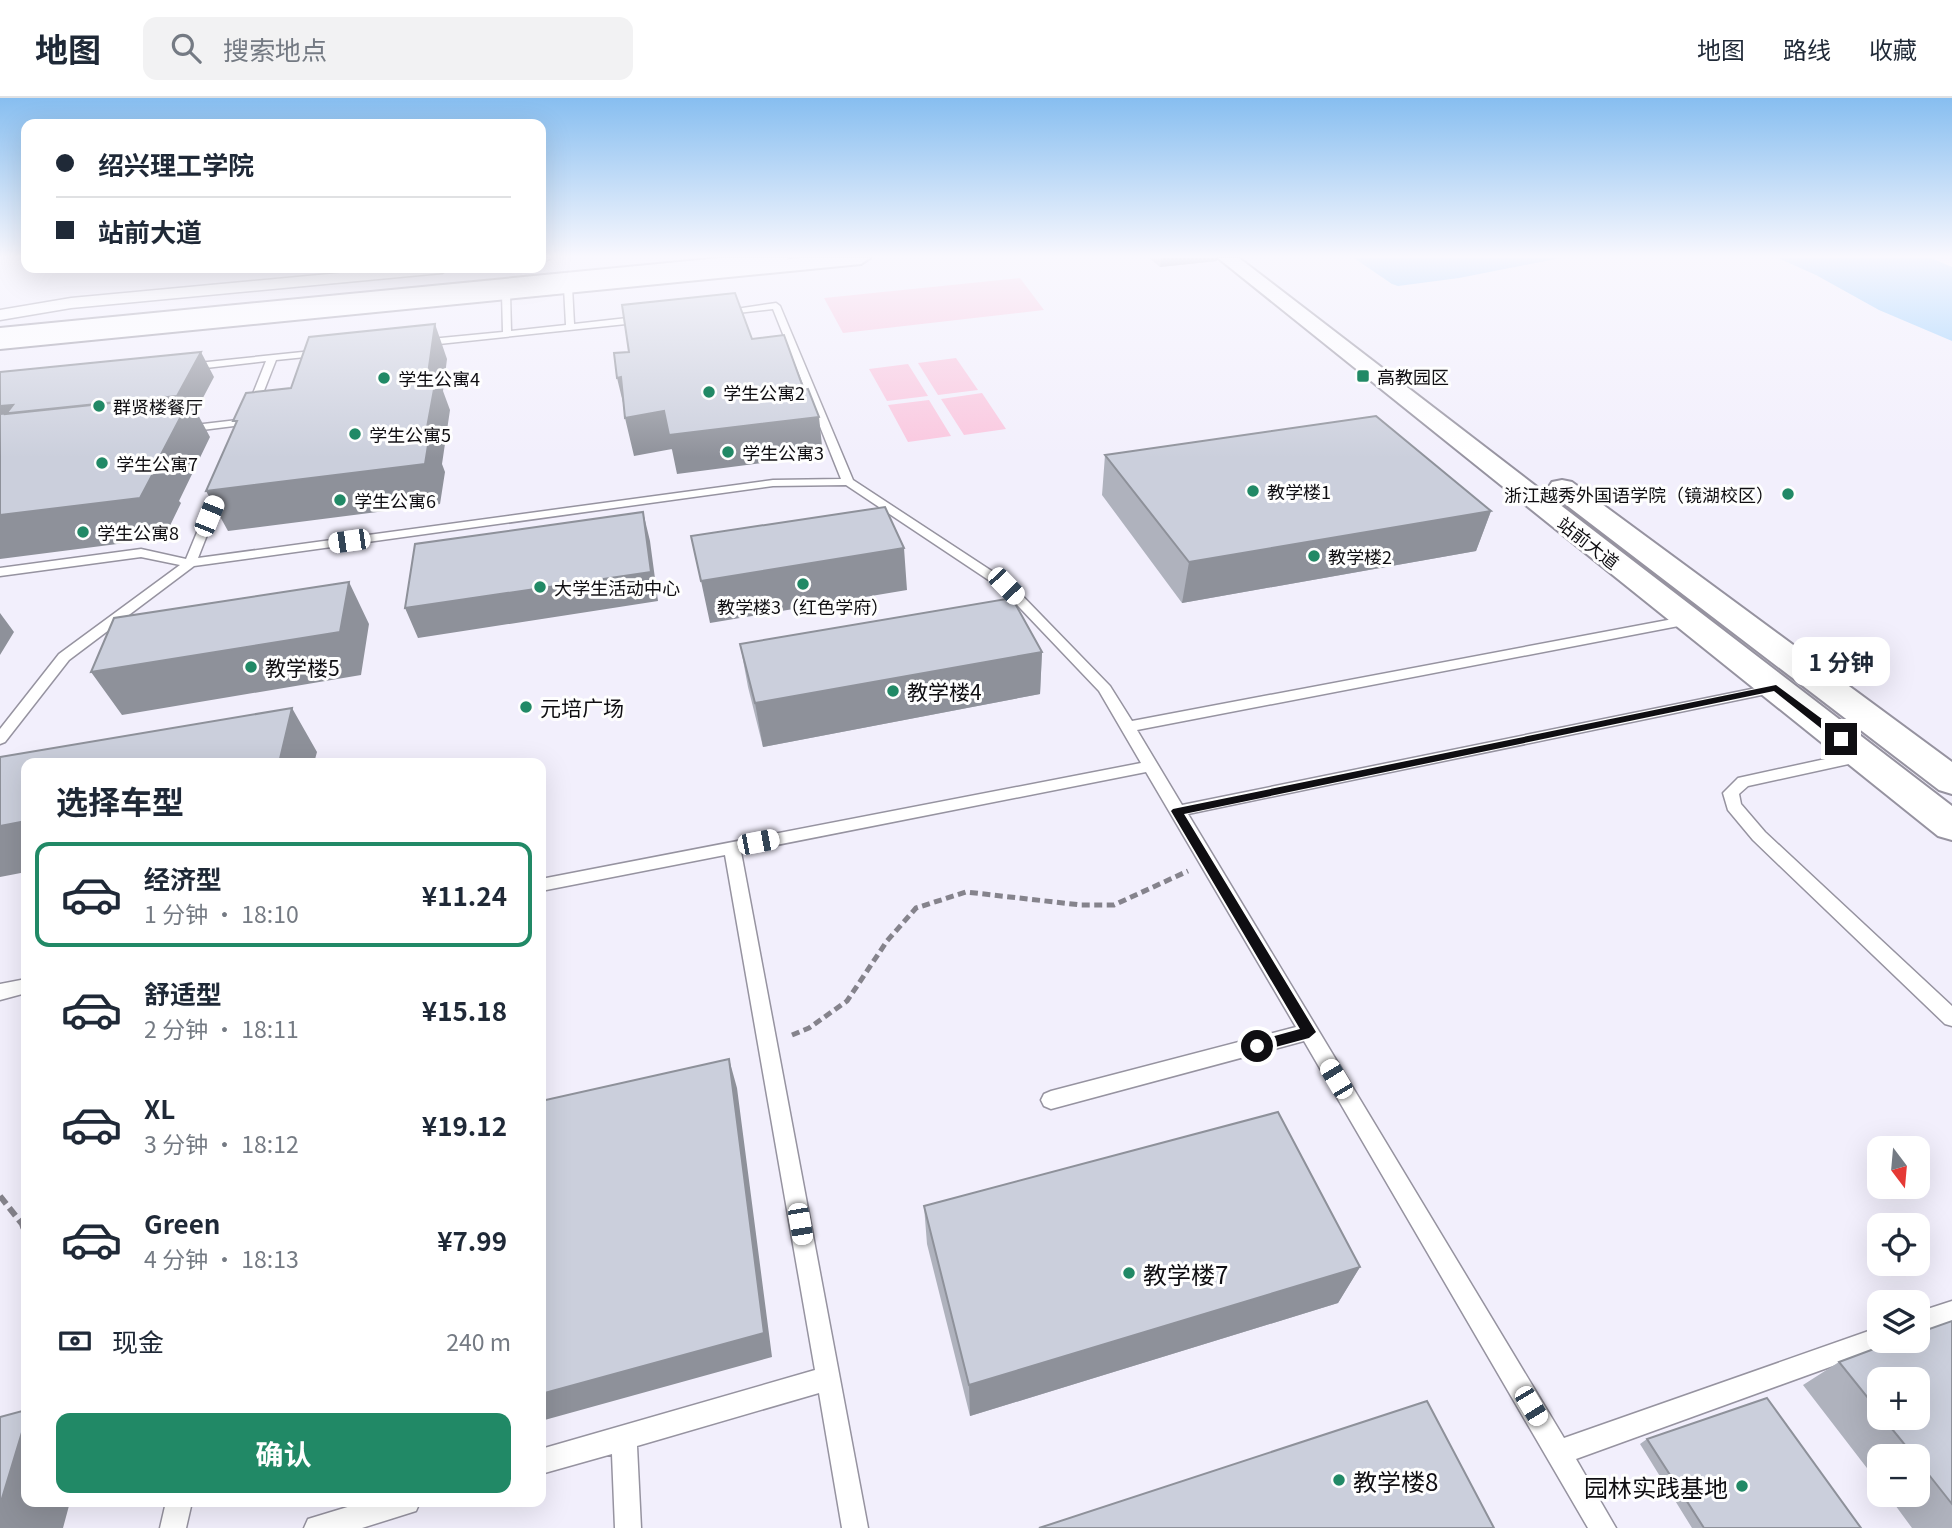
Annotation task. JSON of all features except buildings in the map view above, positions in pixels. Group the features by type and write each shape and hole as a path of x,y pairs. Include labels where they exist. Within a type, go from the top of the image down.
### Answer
{"main road":[{"path":"0,334 95,325"},
{"path":"0,342 178,325"},
{"name":"站前大道","path":"1312,325 1952,826"},
{"name":"站前大道","path":"1346,325 1952,781"}],"lane":[{"path":"507,325 507,334"},
{"path":"410,344 593,325"},
{"path":"784,325 848,482"},
{"path":"177,368 328,352"},
{"path":"241,435 272,358"},
{"path":"178,430 246,422"},
{"path":"0,739 64,657 190,563 226,473"},
{"path":"0,572 141,553 190,563 773,483 848,482 1006,586 1105,689 1603,1528"},
{"path":"1128,727 1689,620"},
{"path":"1177,811 1776,688"},
{"path":"1862,756 1743,782 1731,793 1734,806 1759,835 1952,1018"},
{"path":"546,884 1150,766"},
{"path":"732,848 855,1528"},
{"path":"0,992 21,987"},
{"path":"1051,1100 1309,1032"},
{"path":"1930,1319 1952,1311"},
{"path":"1558,1453 1867,1343"},
{"path":"546,1461 828,1378"},
{"path":"624,1438 628,1528"},
{"path":"173,1528 178,1507"},
{"path":"325,1527 391,1507"}],"path":[{"path":"768,1044 810,1028 847,1001 887,941 916,908 966,892 1081,905 1115,905 1208,862"},
{"path":"0,1196 21,1223"}],"shaded area":[{"path":"839,325 915,325 843,333"},
{"path":"956,358 978,390 938,395 918,363"},
{"path":"908,364 928,396 887,401 869,369"},
{"path":"982,393 1006,429 964,435 941,399"},
{"path":"929,400 951,436 908,442 888,405"}],"water":[{"path":"1914,325 1952,325 1952,341"}],"place":[{"name":"高教园区","path":"1363,376"},
{"name":"学生公寓4","path":"384,378"},
{"name":"学生公寓2","path":"709,392"},
{"name":"群贤楼餐厅","path":"99,406"},
{"name":"学生公寓5","path":"355,434"},
{"name":"学生公寓3","path":"728,452"},
{"name":"学生公寓7","path":"102,463"},
{"name":"教学楼1","path":"1253,491"},
{"name":"浙江越秀外国语学院（镜湖校区）","path":"1788,494"},
{"name":"学生公寓6","path":"340,500"},
{"name":"学生公寓8","path":"83,532"},
{"name":"教学楼2","path":"1314,556"},
{"name":"教学楼3（红色学府）","path":"803,584"},
{"name":"大学生活动中心","path":"540,587"},
{"name":"教学楼5","path":"251,667"},
{"name":"教学楼4","path":"893,691"},
{"name":"元培广场","path":"526,707"},
{"name":"教学楼7","path":"1129,1273"},
{"name":"教学楼8","path":"1339,1480"},
{"name":"园林实践基地","path":"1742,1486"}],"route":[{"path":"1257,1046 1309,1032 1177,811 1776,688 1841,739"}]}
